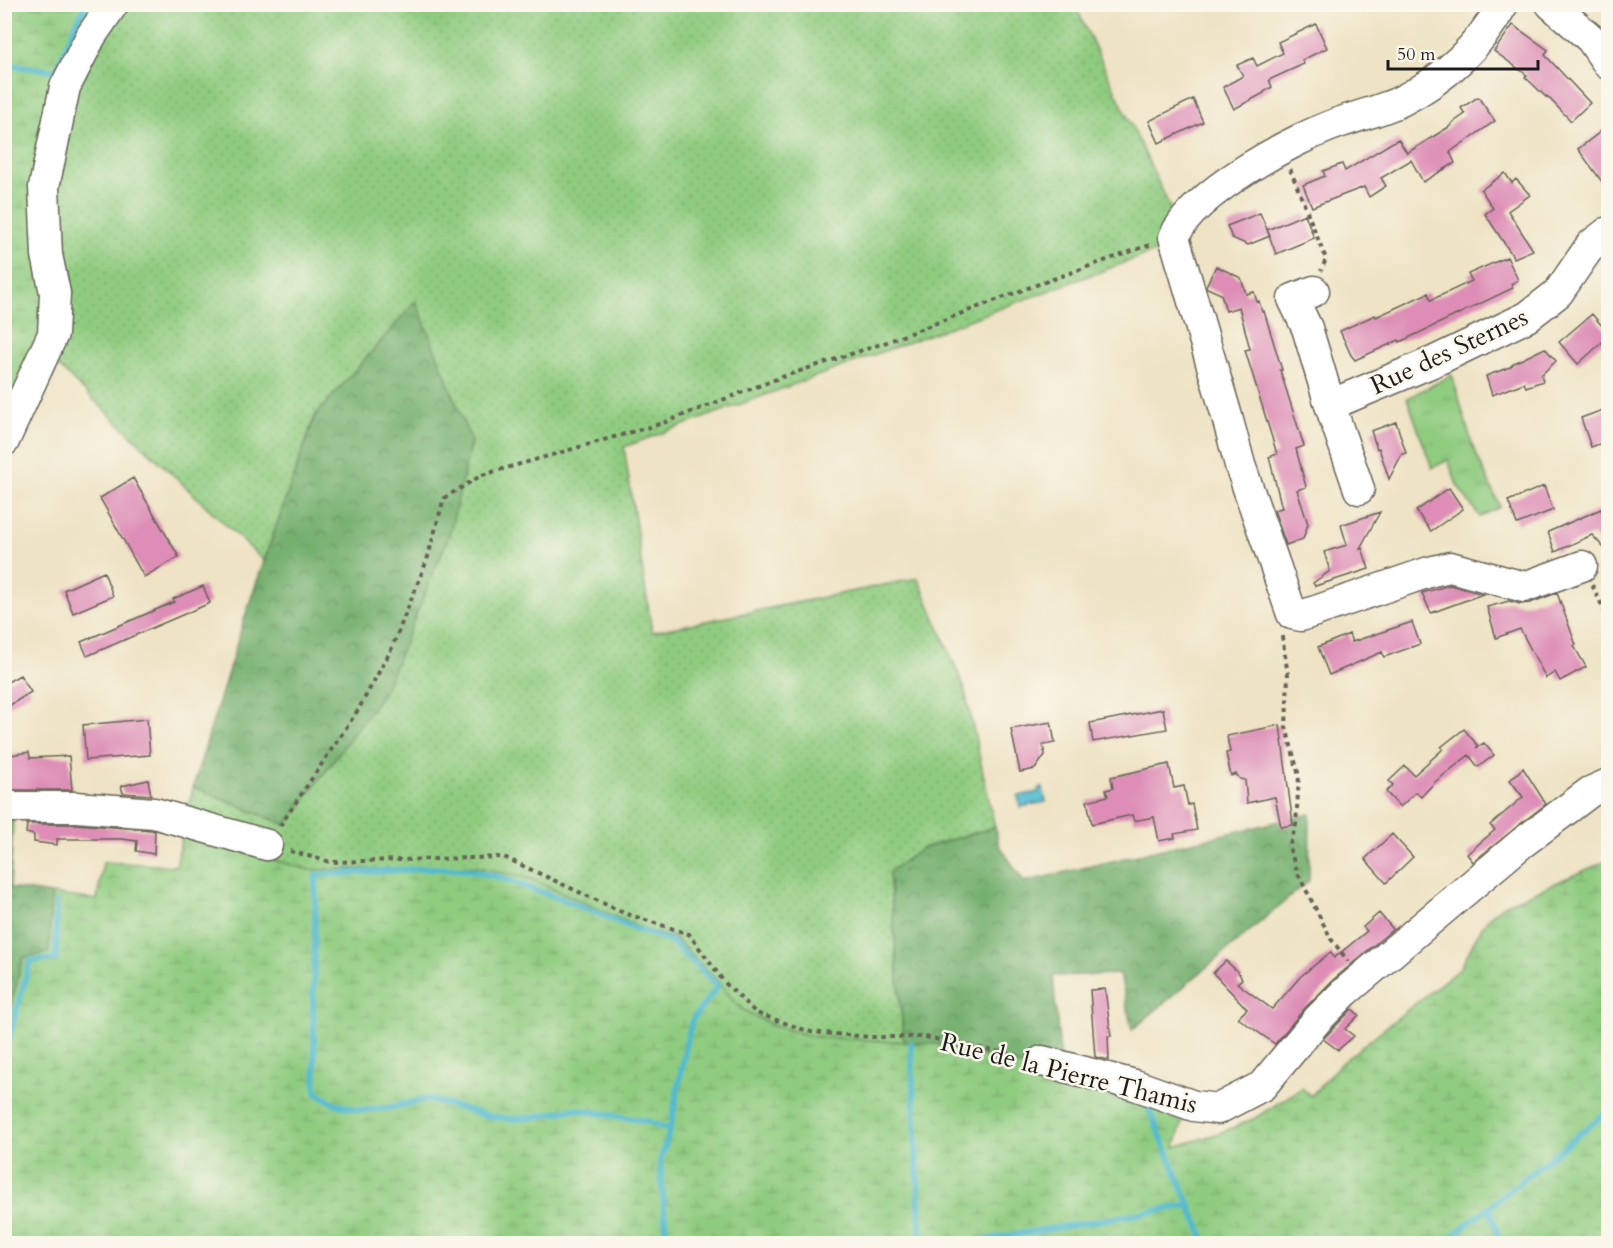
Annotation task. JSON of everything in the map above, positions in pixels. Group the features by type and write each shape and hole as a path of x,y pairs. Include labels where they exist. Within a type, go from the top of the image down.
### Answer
{"street":[{"path":"4,441 53,334 55,293 47,255 44,187 65,87 91,36 113,4"},
{"path":"1503,4 1485,33 1469,52 1439,78 1401,101 1340,122 1254,164 1206,200 1180,224 1174,237 1240,465 1292,614 1301,616 1429,572 1450,567 1524,587 1582,566"},
{"path":"1551,4 1591,39 1608,63"},
{"name":"Rue des Sternes","path":"1330,405 1435,361 1527,317 1558,293 1592,245 1608,232"},
{"path":"1314,291 1293,299 1307,328 1359,489"},
{"name":"Rue de la Pierre Thamis","path":"1042,1060 1135,1085 1194,1106 1218,1109 1262,1086 1318,1019 1362,978 1522,843 1590,792 1608,784"},
{"path":"4,807 76,807 154,813 267,845"}],"path":[{"path":"1283,149 1326,259 1314,291"},
{"path":"267,845 358,710 391,650 427,560 444,498 482,475 663,423 778,378 884,344 1033,285 1174,237"},
{"path":"1582,566 1608,618"},
{"path":"1292,614 1283,624 1282,637 1288,675 1286,727 1299,776 1296,825 1289,847 1298,874 1331,939 1362,978"},
{"name":"Rue de la Pierre Thamis","path":"267,845 330,862 504,857 624,913 689,934 724,982 756,1012 811,1032 870,1037 926,1037 1042,1060"}],"green space":[{"path":"5,5 101,5 61,77 50,325 5,422"},
{"path":"101,5 1075,5 1170,207 1165,248 624,447 652,632 918,578 964,687 995,827 923,848 889,872 904,1043 814,1037 774,1026 744,1011 717,980 674,938 645,930 477,867 311,870 182,837 193,787 286,825 315,416 264,561 58,366 5,466 5,422 37,188"},
{"path":"416,301 471,441 450,533 384,692 286,825 193,787 248,607 315,416"},
{"path":"1452,375 1473,447 1500,507 1480,517 1457,485 1448,460 1432,468 1407,398"},
{"path":"1310,814 1309,881 1132,1030 1120,974 1053,976 1062,1076 935,1044 904,1043 889,872 923,848 995,827 999,845 1024,882"},
{"path":"13,818 10,888 51,894 49,953 23,958 5,1030 4,819"},
{"path":"182,837 311,870 477,867 531,879 645,930 674,938 717,980 744,1011 774,1026 814,1037 935,1044 1186,1108 1175,1147 1225,1131 1255,1118 1302,1088 1311,1096 1341,1063 1459,969 1482,927 1502,906 1604,862 1608,864 1608,1243 5,1244 5,1030 23,958 49,953 51,894 97,900 103,862 176,866"}],"water":[{"path":"1043,787 1046,802 1020,807 1018,796 1038,792 1039,788"}],"building":[{"path":"1316,24 1327,48 1302,60 1304,64 1269,80 1272,87 1234,109 1223,87 1243,76 1237,65 1253,58 1257,66 1283,53 1278,42"},
{"path":"1513,25 1548,50 1545,55 1590,103 1571,121 1525,77 1527,75 1494,51"},
{"path":"1478,97 1495,121 1450,152 1455,163 1423,182 1411,160 1381,178 1386,186 1369,197 1364,187 1312,207 1303,185 1325,176 1323,171 1342,164 1345,171 1398,139 1407,153 1452,125 1465,114 1461,108"},
{"path":"1193,99 1203,122 1159,143 1149,121"},
{"path":"1608,126 1608,190 1578,149"},
{"path":"1505,173 1512,183 1516,179 1530,195 1508,211 1533,250 1514,258 1485,214 1493,208 1481,190"},
{"path":"1260,213 1270,236 1248,245 1232,238 1227,226"},
{"path":"1305,214 1314,238 1276,254 1267,230"},
{"path":"1507,257 1518,280 1511,284 1513,288 1400,342 1399,340 1355,360 1351,355 1340,331 1428,293 1431,300 1472,281 1468,274"},
{"path":"1216,266 1241,278 1246,294 1254,292 1262,312 1264,311 1304,446 1296,449 1306,487 1297,490 1308,524 1303,539 1286,545 1274,510 1282,508 1269,457 1277,454 1245,350 1250,349 1239,307 1226,311 1221,294 1206,286"},
{"path":"1592,314 1608,333 1608,337 1578,364 1559,342"},
{"path":"1545,348 1556,361 1541,375 1543,381 1526,387 1524,383 1492,395 1486,376 1510,367"},
{"path":"1608,408 1608,441 1591,447 1581,418"},
{"path":"1396,422 1406,453 1402,454 1389,479 1371,431"},
{"path":"133,478 179,557 144,577 100,498"},
{"path":"1544,486 1553,510 1517,524 1508,501"},
{"path":"1449,488 1463,509 1431,531 1416,511"},
{"path":"1601,509 1608,519 1608,552 1592,535 1555,552 1548,532"},
{"path":"1380,512 1359,550 1362,548 1369,569 1315,586 1313,583 1330,571 1324,552 1347,545 1341,525"},
{"path":"104,572 113,596 73,613 64,590"},
{"path":"1450,585 1483,594 1431,613 1422,593"},
{"path":"203,586 210,603 87,656 81,642 174,602 173,599"},
{"path":"1557,593 1576,645 1574,646 1586,667 1560,681 1555,672 1546,678 1520,629 1496,638 1487,607 1509,601 1520,604 1530,603"},
{"path":"1412,622 1420,644 1384,657 1382,652 1329,675 1318,647 1349,634 1352,642"},
{"path":"20,675 31,692 4,709 4,684"},
{"path":"1163,709 1167,729 1093,742 1090,723"},
{"path":"147,719 150,755 86,760 83,725"},
{"path":"1051,722 1055,743 1043,745 1045,755 1035,769 1020,772 1011,729"},
{"path":"1280,725 1293,825 1281,827 1275,797 1247,803 1245,780 1240,779 1236,774 1231,776 1226,753 1230,752 1227,736"},
{"path":"1464,729 1478,746 1476,748 1484,743 1494,755 1478,767 1469,755 1435,782 1421,797 1416,792 1400,807 1386,792 1393,785 1389,781 1405,766 1414,775 1443,749 1441,747"},
{"path":"29,752 30,758 69,756 72,790 4,790 4,756"},
{"path":"1169,764 1174,788 1184,786 1188,805 1192,804 1197,830 1174,834 1175,838 1159,841 1154,817 1134,821 1132,815 1092,824 1087,801 1108,796 1106,790 1113,788 1111,777"},
{"path":"1523,768 1546,804 1473,862 1467,854 1495,830 1490,825 1523,797 1510,780"},
{"path":"148,780 151,795 123,793 121,786"},
{"path":"27,824 75,824 151,830 155,831 154,854 136,851 137,841 122,839 57,839 57,845 34,842 34,835 26,833"},
{"path":"1392,834 1413,857 1386,883 1365,859"},
{"path":"1379,913 1393,929 1333,980 1305,1008 1275,1044 1238,1018 1247,1009 1213,973 1226,961 1242,979 1237,983 1272,1009 1301,976 1331,952 1334,958 1367,931 1363,927"},
{"path":"1105,989 1111,1036 1108,1036 1109,1060 1095,1057 1090,990"},
{"path":"1352,1009 1359,1015 1345,1029 1354,1036 1338,1050 1323,1039"}],"waterway":[{"path":"4,64 56,71 87,4"},
{"path":"667,1244 660,1161 670,1130 692,1020 718,986 671,941 503,878 470,870 432,868 316,875 313,1008 316,1093 336,1104 358,1110 388,1108 428,1099 489,1116 512,1119 574,1109 647,1121 670,1130"},
{"path":"4,1056 30,961 56,959 56,903"},
{"path":"911,1043 921,1244"},
{"path":"1149,1109 1206,1244"},
{"path":"1438,1244 1452,1236 1608,1111"},
{"path":"960,1244 1190,1205"},
{"path":"1489,1207 1501,1244"}]}
